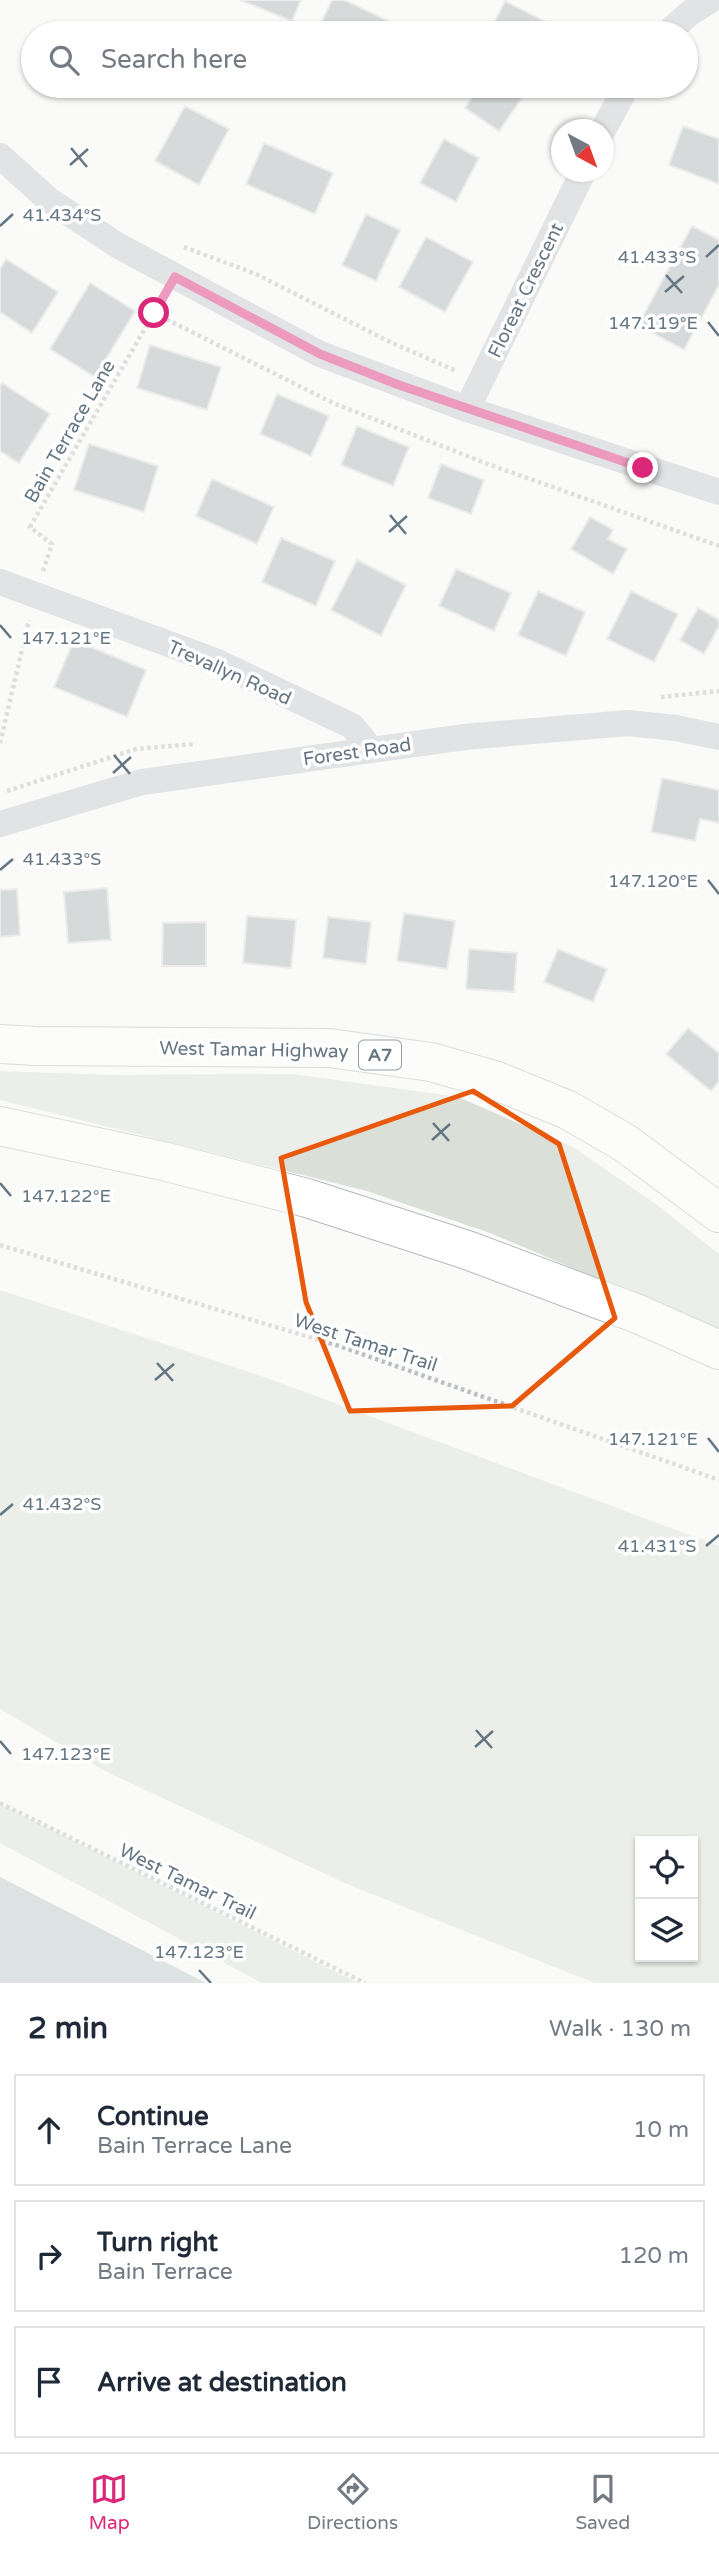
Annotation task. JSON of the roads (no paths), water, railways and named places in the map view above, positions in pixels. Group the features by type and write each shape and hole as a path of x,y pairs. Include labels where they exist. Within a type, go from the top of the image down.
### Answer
{"highway":[{"name":"West Tamar Highway","path":"0,1044 329,1048 431,1062 497,1081 568,1110 625,1143 719,1213"},
{"path":"0,1126 167,1163 319,1202 467,1250 638,1314 719,1350"}],"street":[{"path":"681,21 710,0"},
{"path":"609,119 620,98"},
{"path":"0,156 48,201 117,245 320,354 467,409 719,492"},
{"name":"Floreat Crescent","path":"467,409 578,182"},
{"name":"Trevallyn Road","path":"0,582 215,661 352,726 371,749"},
{"name":"Forest Road","path":"0,824 142,782 465,737 628,723 676,728 719,737"}]}
